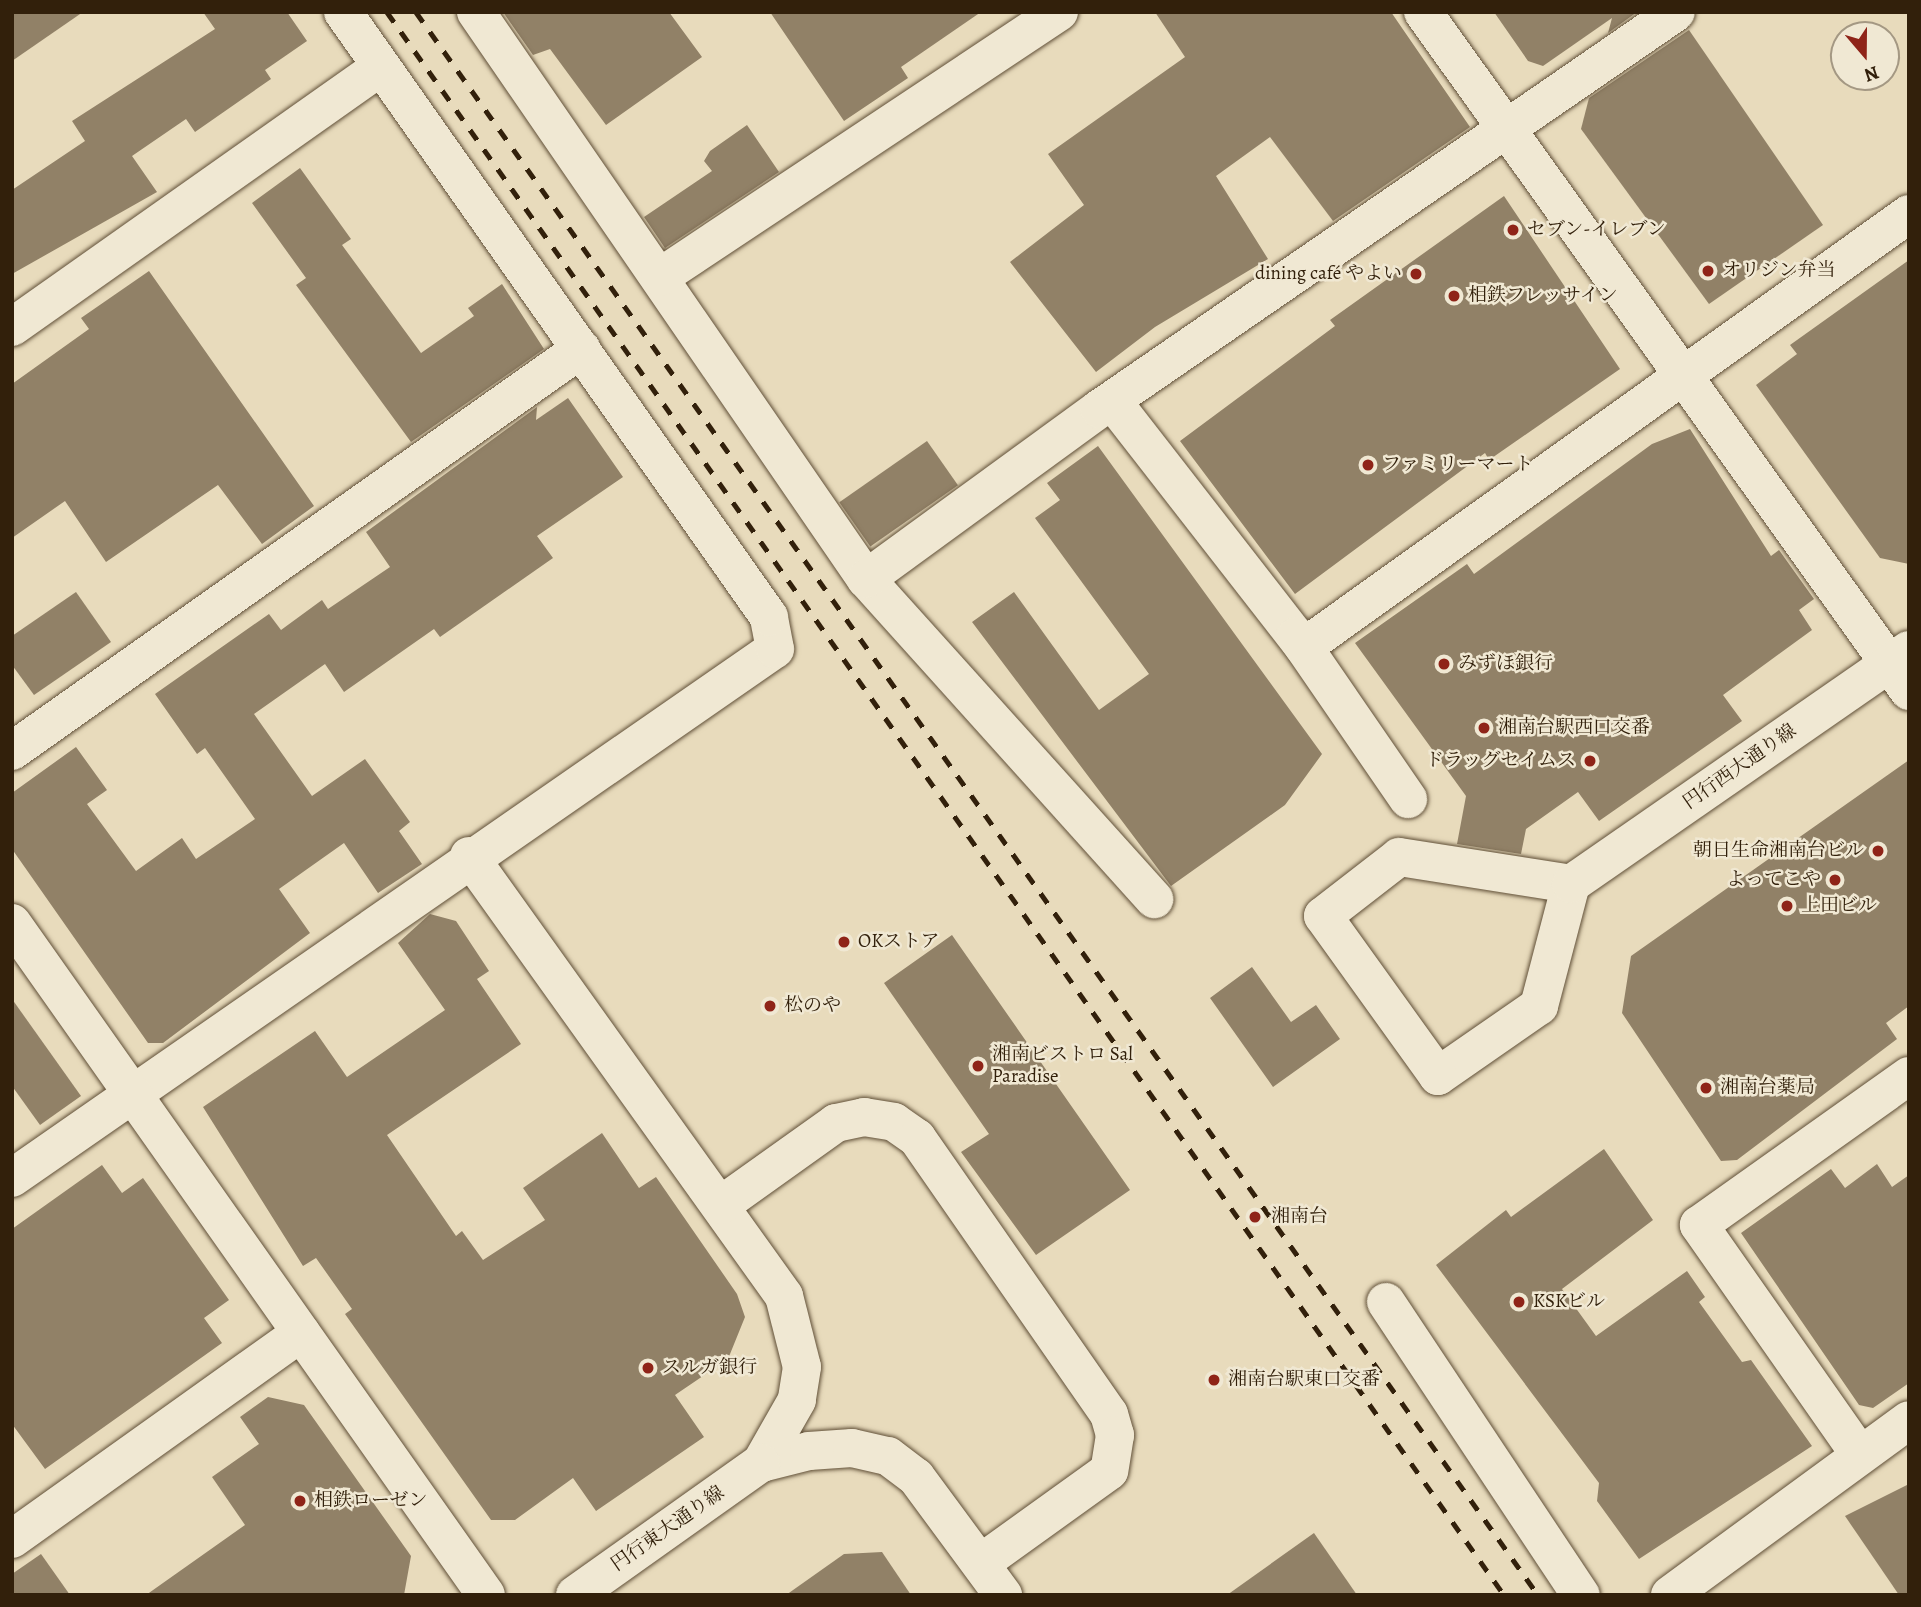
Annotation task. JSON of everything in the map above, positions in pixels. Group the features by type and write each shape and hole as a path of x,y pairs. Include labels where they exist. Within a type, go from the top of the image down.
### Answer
{"street":[{"path":"12,1178 469,856 775,649 769,617 343,12"},
{"path":"660,276 1059,12"},
{"path":"1423,12 1682,373 1902,668"},
{"path":"866,579 1113,402 1508,131 1676,12"},
{"path":"481,14 866,579 1154,899"},
{"path":"12,327 381,67"},
{"path":"1113,402 1304,647 1682,373 1909,214"},
{"path":"12,751 581,349"},
{"path":"1296,636 1408,799"},
{"name":"円行西大通り線","path":"1571,884 1902,668"},
{"path":"469,856 784,1296 797,1330 797,1400 761,1463"},
{"path":"1399,857 1571,884 1539,1006 1438,1076 1323,916 1399,857"},
{"path":"12,923 486,1595"},
{"path":"1860,1455 1699,1225 1909,1076"},
{"path":"721,1205 836,1123 864,1117 894,1122 916,1138 1109,1414 1115,1435 1109,1471 981,1563"},
{"path":"1387,1302 1581,1595"},
{"path":"12,1539 301,1332"},
{"path":"1670,1595 1909,1420"},
{"path":"761,1463 820,1450 888,1456 916,1477 1003,1595"},
{"name":"円行東大通り線","path":"575,1595 761,1463"}],"building":[{"path":"12,12 83,12 12,61"},
{"path":"203,12 287,12 307,41 265,70 271,79 195,132 186,119 132,156 157,192 12,274 12,190 85,141 72,121 215,29"},
{"path":"503,12 669,12 702,57 606,125 550,49 533,55"},
{"path":"770,12 981,12 901,67 908,78 844,121"},
{"path":"1155,12 1391,12 1470,127 1333,221 1270,137 1216,176 1268,259 1155,327 1096,372 1010,262 1084,205 1048,154 1185,57"},
{"path":"1494,12 1637,12 1608,33 1612,18 1543,66 1528,61"},
{"path":"1689,30 1823,225 1709,304 1581,129 1589,98"},
{"path":"747,125 779,172 665,248 644,217 712,171 704,161 710,151"},
{"path":"300,168 351,239 342,245 421,353 474,316 468,308 502,284 544,349 411,442 296,285 306,278 252,203"},
{"path":"1504,196 1620,369 1489,460 1485,453 1295,594 1180,441 1335,326 1330,320"},
{"path":"1909,260 1909,564 1880,558 1756,385 1797,354 1790,345"},
{"path":"149,271 314,506 262,544 218,485 106,562 65,501 12,538 12,384 89,329 81,318"},
{"path":"568,398 623,477 537,536 553,558 440,637 434,629 344,692 325,664 254,714 312,796 365,759 410,822 399,831 422,864 378,893 344,843 279,889 310,933 163,1043 148,1043 12,849 12,793 76,747 107,790 87,804 136,871 182,838 196,859 255,819 205,748 197,754 155,694 269,614 281,630 322,600 328,609 390,567 366,532 537,407 536,420"},
{"path":"1690,429 1771,556 1779,550 1814,599 1799,610 1812,630 1723,695 1742,721 1599,821 1578,792 1526,829 1521,854 1457,844 1466,796 1355,643 1467,564 1474,574 1652,444"},
{"path":"927,441 958,485 870,547 839,502"},
{"path":"1098,446 1322,754 1285,805 1171,886 972,622 1014,592 1099,710 1149,674 1035,518 1060,500 1047,483"},
{"path":"76,592 111,642 34,695 12,665 12,636"},
{"path":"1909,760 1909,1006 1886,1023 1897,1039 1737,1160 1721,1161 1622,1013 1631,956"},
{"path":"430,914 456,921 489,971 477,979 521,1044 387,1135 456,1236 462,1231 483,1260 545,1220 523,1188 602,1133 639,1188 656,1177 737,1294 745,1317 728,1359 675,1395 704,1437 596,1511 573,1478 515,1520 491,1520 345,1314 352,1309 316,1258 303,1266 203,1107 315,1031 347,1077 445,1010 398,943"},
{"path":"952,935 1130,1190 1036,1255 961,1152 989,1134 884,983"},
{"path":"1252,967 1291,1022 1316,1005 1340,1039 1273,1087 1210,998"},
{"path":"12,999 81,1096 40,1125 12,1086"},
{"path":"1604,1149 1653,1220 1562,1289 1596,1336 1687,1271 1705,1297 1699,1302 1742,1362 1751,1360 1812,1446 1639,1559 1597,1501 1599,1483 1436,1265 1506,1210 1511,1217"},
{"path":"1877,1164 1892,1187 1909,1175 1909,1383 1873,1408 1859,1405 1741,1233 1831,1169 1845,1188"},
{"path":"102,1165 122,1193 143,1178 229,1300 204,1318 222,1343 45,1469 12,1424 12,1229"},
{"name":"相鉄ローゼン","path":"268,1397 304,1405 411,1556 404,1595 146,1595 245,1525 212,1477 259,1444 240,1417"},
{"path":"1909,1484 1909,1595 1899,1595 1845,1516"},
{"path":"1314,1533 1357,1595 1227,1595"},
{"path":"882,1552 911,1595 786,1595 844,1554"},
{"path":"41,1554 70,1595 12,1595 12,1574"}],"railway":[{"path":"387,12 1504,1595"},
{"path":"416,12 1538,1595"}],"place":[{"name":"セブン-イレブン","path":"1513,230"},
{"name":"オリジン弁当","path":"1708,271"},
{"name":"dining café やよい","path":"1416,274"},
{"name":"相鉄フレッサイン","path":"1454,296"},
{"name":"ファミリーマート","path":"1368,465"},
{"name":"みずほ銀行","path":"1444,664"},
{"name":"湘南台駅西口交番","path":"1484,728"},
{"name":"ドラッグセイムス","path":"1590,761"},
{"name":"朝日生命湘南台ビル","path":"1878,851"},
{"name":"よってこや","path":"1835,880"},
{"name":"上田ビル","path":"1787,906"},
{"name":"OKストア","path":"844,942"},
{"name":"松のや","path":"770,1006"},
{"name":"湘南ビストロ Sal Paradise","path":"978,1066"},
{"name":"湘南台薬局","path":"1706,1088"},
{"name":"湘南台","path":"1255,1217"},
{"name":"KSKビル","path":"1519,1302"},
{"name":"スルガ銀行","path":"648,1368"},
{"name":"湘南台駅東口交番","path":"1214,1380"},
{"name":"相鉄ローゼン","path":"300,1501"}]}
